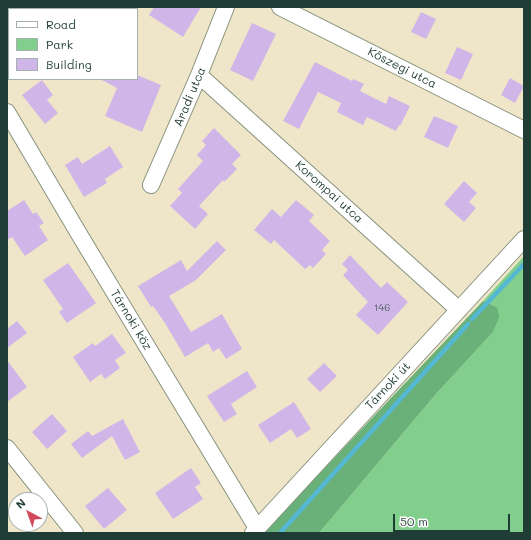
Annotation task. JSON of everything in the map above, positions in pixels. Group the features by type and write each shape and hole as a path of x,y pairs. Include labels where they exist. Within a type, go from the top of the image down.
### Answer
{"street":[{"name":"Aradi utca","path":"151,185 199,75 226,7"},
{"name":"Kőszegi utca","path":"280,7 524,130"},
{"name":"Korompai utca","path":"199,75 459,310"},
{"name":"Tárnoki köz","path":"7,112 255,530"},
{"name":"Tárnoki út","path":"255,530 524,239"},
{"path":"7,448 75,533"}],"green space":[{"path":"524,256 524,533 319,533 436,394 493,332 497,307 483,301"},
{"path":"483,301 497,307 499,317 493,332 436,394 319,533 263,533"}],"building":[{"path":"154,7 201,7 183,37 149,15"},
{"path":"421,12 436,19 426,39 411,32"},
{"path":"252,23 276,34 253,81 230,70"},
{"path":"457,47 473,54 461,80 445,73"},
{"path":"315,62 352,81 353,79 364,84 360,91 386,104 389,96 410,106 396,131 367,117 363,125 337,112 341,103 318,92 299,129 283,121"},
{"path":"138,75 161,85 142,132 105,116 117,88 102,80 138,80"},
{"path":"510,78 524,86 515,103 501,95"},
{"path":"42,80 53,95 47,100 58,113 45,124 22,95"},
{"path":"434,116 458,126 448,148 424,137"},
{"path":"214,128 241,155 232,164 237,169 224,182 223,180 199,206 208,214 195,229 170,206 182,193 178,189 203,161 197,155 206,145 202,141"},
{"path":"110,146 123,167 105,179 107,183 84,197 65,165 78,157 82,164"},
{"path":"464,181 477,193 469,202 476,208 464,222 444,204"},
{"path":"24,200 33,214 36,212 44,223 39,226 48,240 25,256 12,237 7,240 7,211"},
{"path":"296,200 314,215 309,221 330,241 322,250 326,254 313,268 310,265 305,269 274,240 271,244 254,230 272,209 281,217"},
{"path":"217,241 226,250 196,280 169,296 191,332 222,314 242,349 226,359 219,348 213,352 208,343 185,357 165,323 153,306 151,307 138,286 181,260 187,271"},
{"path":"350,255 381,288 387,282 408,302 378,335 356,315 368,302 343,275 348,270 342,264"},
{"path":"68,263 96,303 67,323 59,312 63,309 43,280"},
{"path":"17,321 27,333 7,348 7,329"},
{"path":"112,334 126,353 115,360 120,368 105,379 101,374 90,382 73,357 93,343 95,346"},
{"path":"7,360 27,387 7,402"},
{"path":"324,363 337,376 320,392 307,379"},
{"path":"247,371 257,387 231,404 237,414 224,422 207,396"},
{"path":"294,402 311,429 297,438 291,429 270,443 258,425"},
{"path":"52,414 67,431 47,449 32,432"},
{"path":"123,419 140,452 125,460 112,436 82,458 71,444 88,431 92,436"},
{"path":"191,468 201,483 195,487 203,499 173,519 155,493"},
{"path":"108,488 127,510 104,529 85,506"}],"waterway":[{"path":"472,319 524,264"},
{"path":"280,533 468,324"}]}
